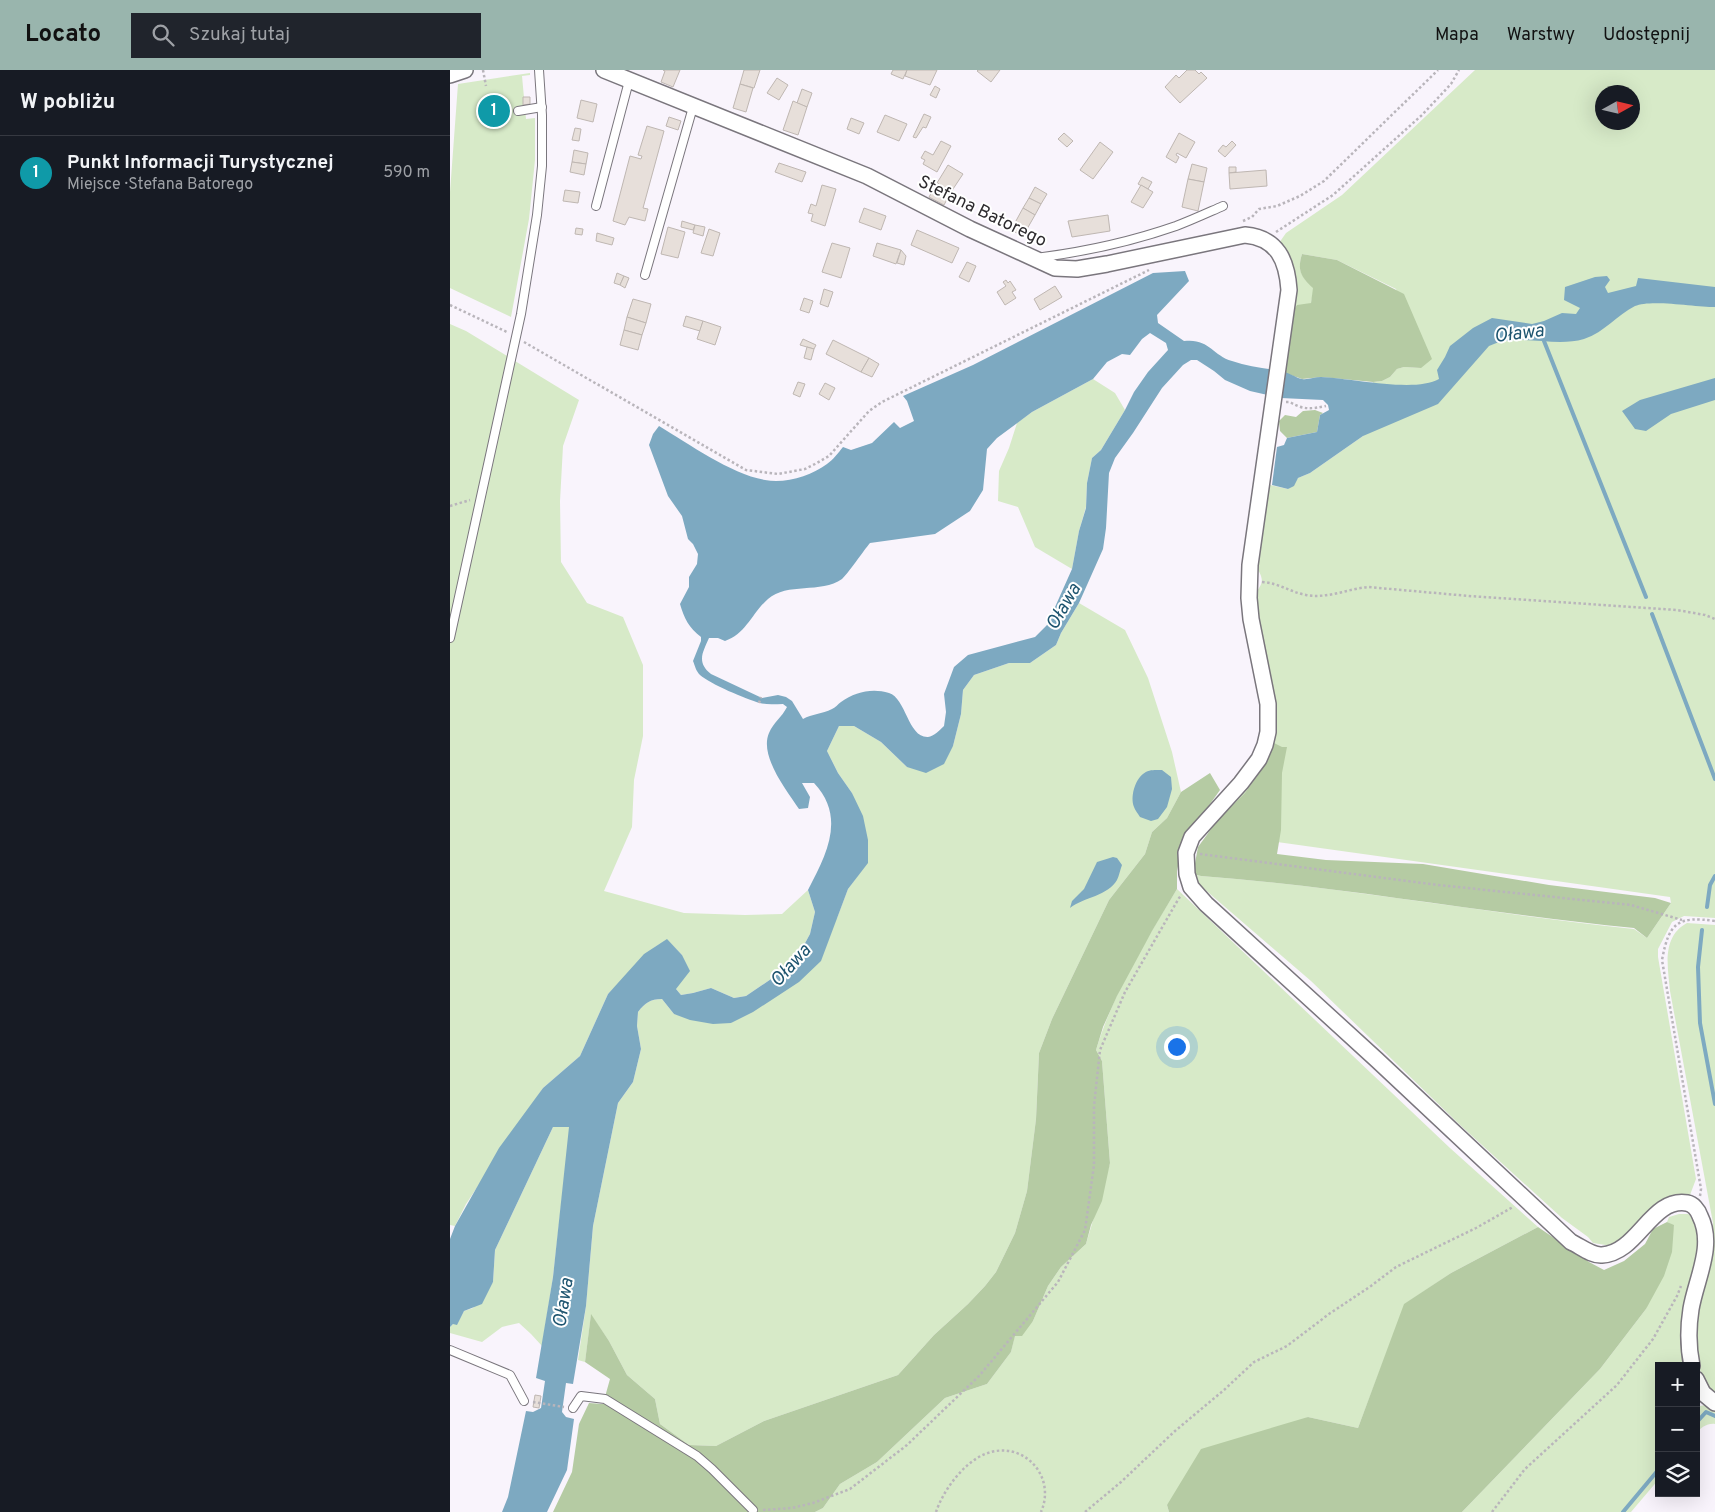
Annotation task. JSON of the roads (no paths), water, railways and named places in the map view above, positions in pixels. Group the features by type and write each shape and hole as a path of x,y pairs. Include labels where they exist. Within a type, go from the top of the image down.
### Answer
{"street":[{"path":"450,75 464,70"},
{"name":"Stefana Batorego","path":"606,70 628,81 867,176 970,229 1055,268 1077,269 1108,264 1231,237 1252,236 1268,242 1279,252 1288,276 1289,290 1250,565 1249,598 1251,619 1268,704 1268,732 1265,746 1259,759 1241,783 1192,837 1186,853 1186,892 1206,904 1384,1066 1571,1242 1602,1256 1616,1251 1632,1241 1665,1207 1679,1203 1690,1204 1698,1212 1704,1224 1706,1243 1700,1276 1691,1308 1688,1331 1692,1362"},
{"path":"1700,1387 1703,1393 1715,1403"}],"lane":[{"path":"450,638 521,314 537,215 542,166 542,107 539,70"},
{"path":"596,206 628,81"},
{"path":"518,111 542,107"},
{"path":"645,275 693,107"},
{"path":"1038,261 1043,257 1087,251 1154,233 1177,226 1223,206"},
{"path":"450,1350 510,1374 524,1401"},
{"path":"573,1408 581,1396 605,1399 697,1456 753,1510"}],"water":[{"name":"Oława","path":"1185,271 1189,281 1157,315 1158,323 1184,341 1205,344 1232,361 1286,373 1298,378 1321,377 1382,384 1415,385 1439,379 1437,370 1450,346 1473,328 1492,318 1532,324 1562,313 1576,314 1580,308 1564,300 1565,287 1595,277 1607,276 1610,280 1605,287 1608,293 1636,286 1638,278 1715,287 1715,307 1662,303 1642,304 1635,306 1598,332 1584,339 1560,342 1512,340 1489,346 1438,404 1363,436 1310,473 1298,478 1294,486 1288,489 1272,485 1277,447 1284,445 1287,438 1317,432 1320,415 1329,410 1328,405 1323,400 1281,398 1250,391 1225,380 1197,360 1191,360 1183,365 1162,388 1115,458 1109,473 1103,549 1079,603 1056,645 1030,663 1009,663 974,675 963,690 961,714 953,746 944,764 926,773 907,767 881,742 854,726 839,726 827,751 838,773 852,793 863,816 868,840 868,863 848,889 821,961 799,982 753,1012 731,1023 713,1024 690,1020 674,1014 662,999 648,1002 638,1012 637,1026 641,1049 633,1082 618,1103 593,1226 586,1306 573,1384 566,1383 562,1412 566,1417 574,1419 567,1470 547,1512 502,1512 508,1497 526,1411 533,1412 541,1408 545,1381 536,1378 553,1277 569,1127 553,1127 495,1250 493,1282 482,1304 464,1311 457,1325 453,1324 450,1327 450,1239 455,1226 499,1148 543,1088 580,1056 608,994 644,954 667,939 682,955 690,971 676,989 681,995 711,988 734,998 746,996 774,977 798,956 810,934 815,912 808,890 827,849 830,836 831,822 829,809 824,796 814,783 802,783 810,797 808,808 799,809 771,762 767,742 769,733 787,707 783,704 760,703 738,695 705,679 696,668 693,661 701,637 687,622 680,604 689,587 689,577 697,564 698,554 688,539 682,516 668,496 649,445 653,434 659,426 710,458 752,477 773,481 798,478 821,468 843,447 851,450 872,443 894,422 900,428 914,421 907,401 903,396 973,365 1153,273","holes":["1150,333 1166,343 1168,350 1148,372 1134,392 1101,450 1092,458 1087,483 1086,508 1079,531 1072,569 1047,625 1035,637 968,655 954,667 944,694 946,712 944,726 935,734 928,737 921,736 911,725 895,696 889,693 876,691 858,693 825,712 803,719 792,701 786,697 778,695 762,698 706,670 702,657 709,638 718,638 725,641 732,638 744,628 762,605 776,594 794,589 824,586 842,579 870,543 935,534 970,511 983,490 987,449 997,438 1032,412 1093,379 1107,362 1122,354 1130,355 1142,339"]},
{"path":"1715,378 1715,400 1671,414 1646,431 1635,429 1622,411 1640,400"},
{"path":"1162,770 1171,777 1172,789 1167,807 1158,819 1151,821 1140,817 1135,809 1133,803 1134,789 1138,780 1145,772"},
{"path":"1113,857 1117,858 1122,865 1118,878 1113,885 1108,890 1070,908 1072,901 1084,889 1097,862"}],"waterway":[{"name":"Oława","path":"1544,341 1646,597"},
{"path":"1652,614 1715,779"},
{"path":"1707,907 1710,885 1715,876"},
{"path":"1702,930 1698,967 1700,1023 1715,1104"},
{"path":"1700,1419 1706,1412 1715,1416"},
{"path":"1623,1512 1655,1474"}],"place":[{"name":"Punkt Informacji Turystycznej","path":"494,111"}]}
